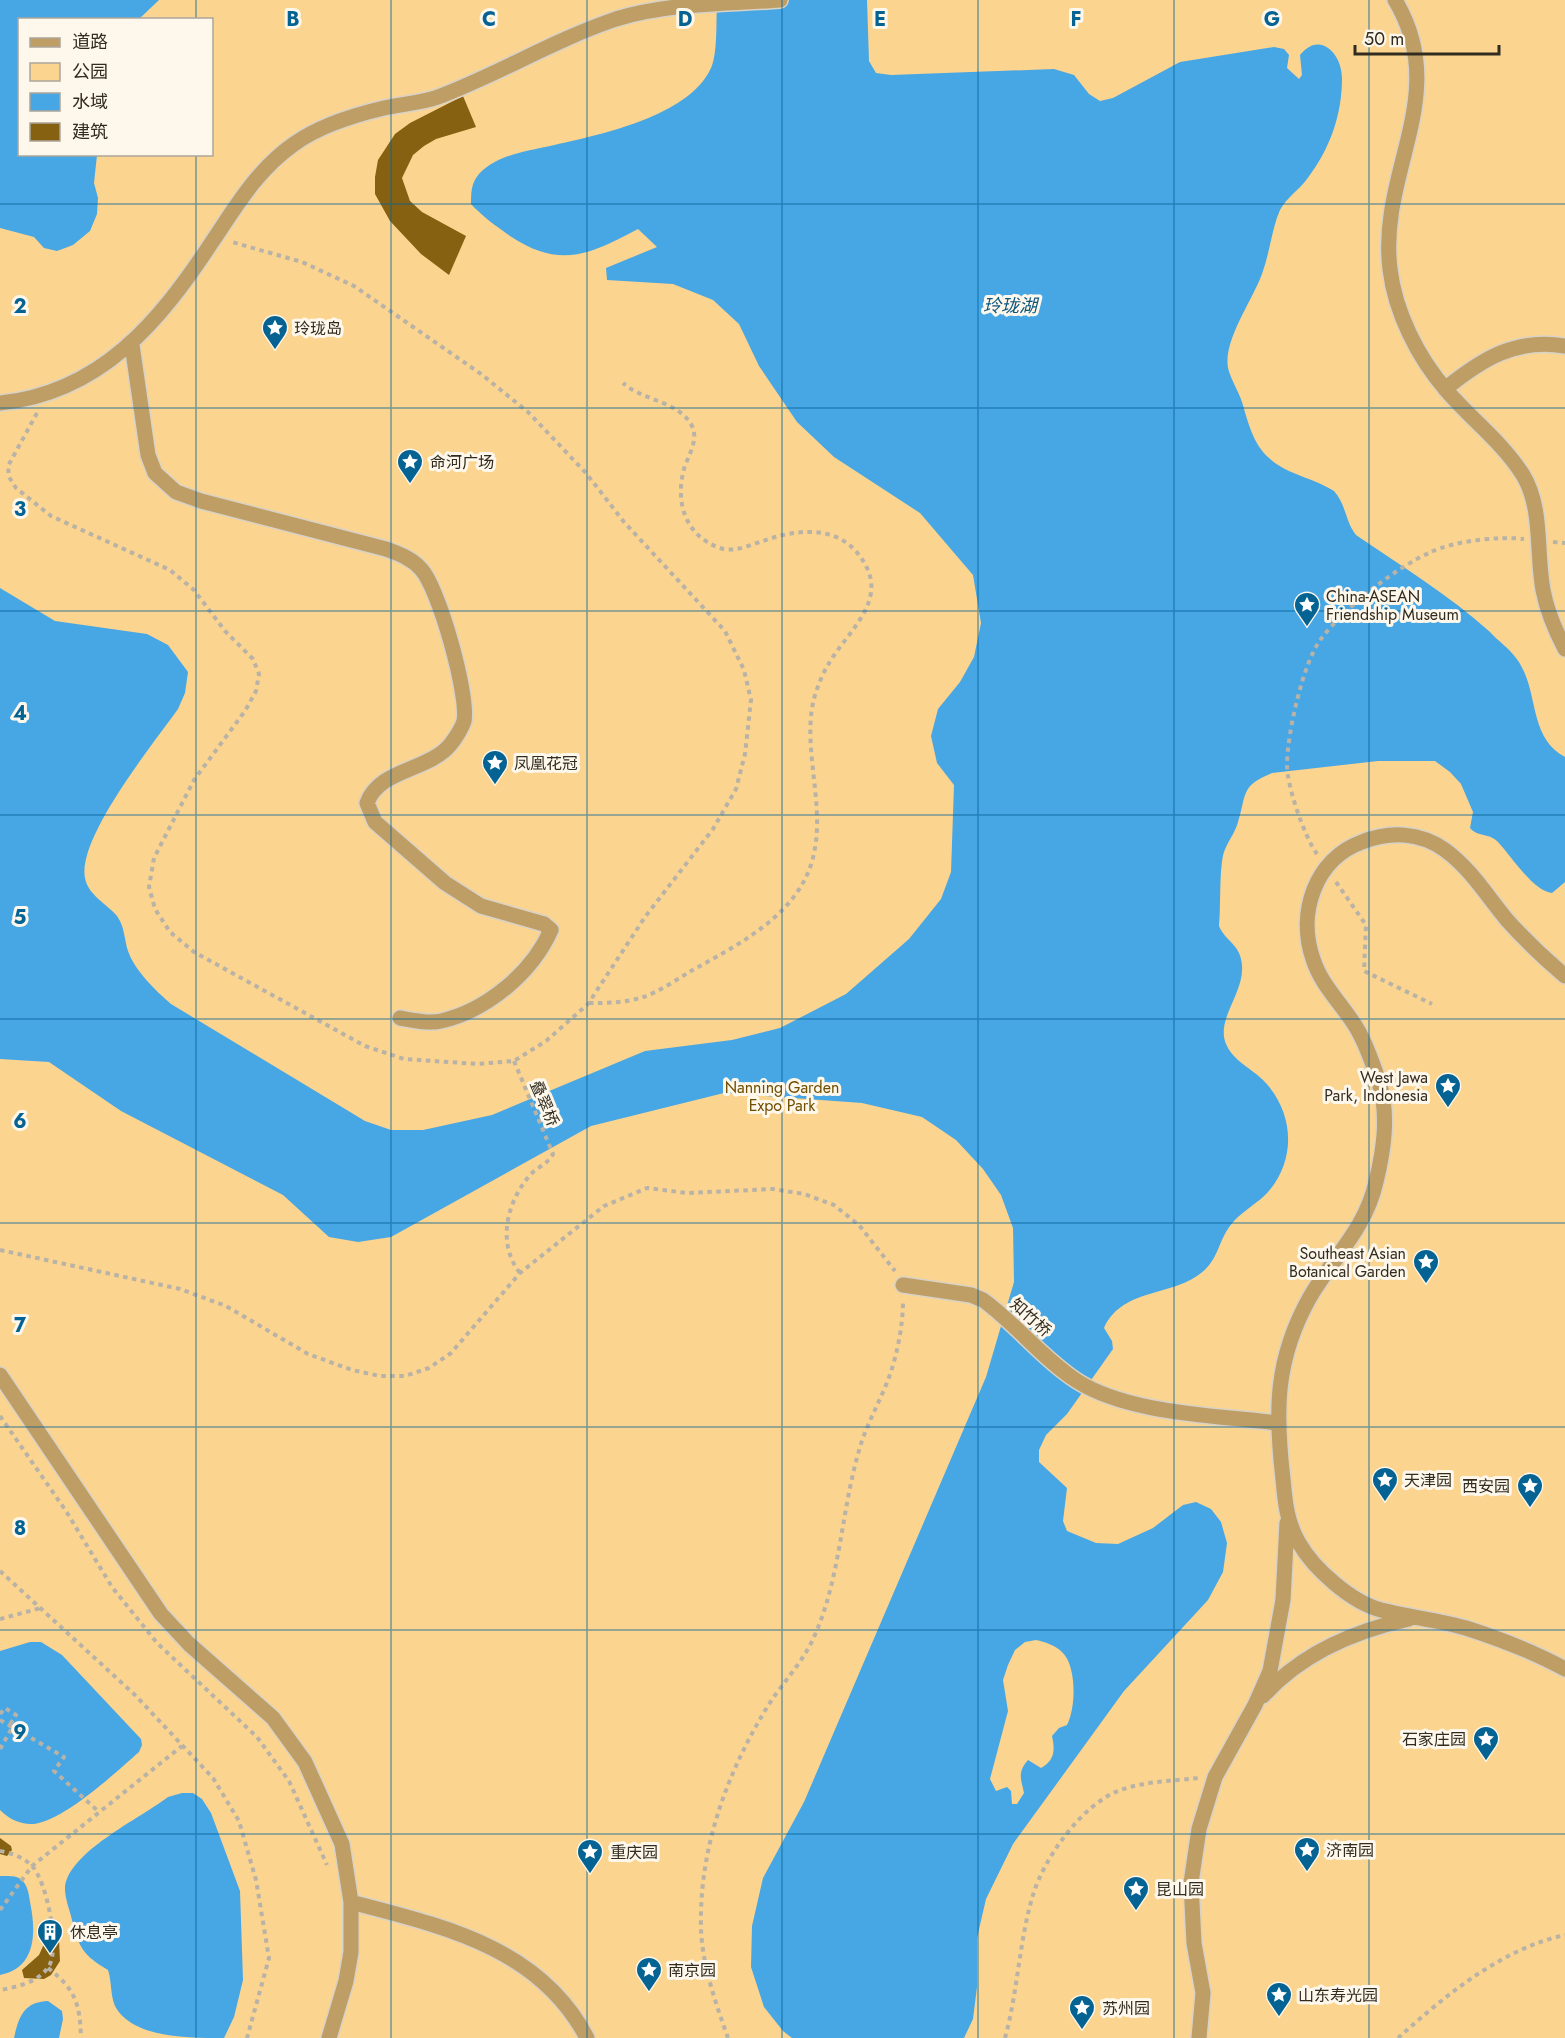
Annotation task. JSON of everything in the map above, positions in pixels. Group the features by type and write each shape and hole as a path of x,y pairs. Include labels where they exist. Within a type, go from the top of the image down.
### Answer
{"street":[{"path":"0,403 43,395 79,379 132,345 180,292 232,208 273,161 296,142 337,122 383,108 435,98 497,73 579,33 618,19 686,6 780,0"},
{"path":"1395,0 1407,20 1416,51 1419,87 1396,184 1390,226 1390,268 1399,309 1420,353 1445,389 1504,451 1523,475 1534,499 1543,590 1555,630 1565,649"},
{"path":"132,345 148,455 155,473 164,483 176,492 201,501 401,555 423,570 438,597 465,702 464,723 450,745 430,760 372,790 367,803 375,822 445,883 481,906 544,924 551,930 544,946 522,973 480,1007 439,1022 400,1018"},
{"path":"1445,389 1490,356 1539,345 1565,346"},
{"path":"1199,2038 1203,1993 1194,1943 1191,1883 1199,1829 1215,1777 1255,1705 1270,1671 1283,1600 1287,1521 1277,1423 1281,1374 1297,1327 1311,1296 1356,1234 1365,1217 1383,1153 1386,1116 1380,1086 1357,1028 1321,977 1312,957 1308,930 1312,889 1326,868 1348,849 1376,837 1396,834 1430,841 1462,865 1482,885 1507,920 1565,976"},
{"name":"知竹桥","path":"903,1285 960,1293 983,1300 1074,1379 1097,1393 1123,1403 1277,1423"},
{"path":"0,1375 161,1614 189,1644 273,1718 305,1762 342,1845 351,1902 351,1952 346,1981 329,2038"},
{"path":"1287,1521 1314,1565 1339,1587 1376,1609 1464,1628 1537,1654 1565,1669"},
{"path":"1255,1705 1282,1675 1320,1652 1376,1627 1416,1617"},
{"path":"351,1902 428,1922 480,1940 530,1970 561,2001 587,2038"}],"path":[{"path":"43,395 28,433 8,466 9,477 16,488 51,516 170,570 194,590 225,631 253,659 259,674 256,691 194,780 154,858 149,887 155,909 170,932 194,952 365,1046 404,1059 478,1064 514,1061 546,1041 589,1003 645,918 712,829 736,789 745,754 751,700 744,670 725,631 624,522 579,465 528,412 481,374 354,286 302,262 215,237"},
{"path":"589,1003 616,1003 644,997 750,938 779,914 799,890 810,870 819,810 810,725 815,694 828,664 849,638 872,593 872,578 865,563 853,547 833,533 816,531 792,534 743,548 722,549 691,529 683,515 680,491 694,441 694,429 687,418 676,409 643,396 623,383"},
{"path":"1432,1004 1364,971 1366,926 1305,837 1286,766 1297,696 1320,639 1370,590 1432,551 1500,536 1565,543"},
{"name":"叠翠桥","path":"514,1061 554,1154 550,1161 532,1173 521,1187 510,1210 506,1231 507,1249 511,1262 520,1273"},
{"path":"0,1250 180,1289 226,1306 308,1354 352,1370 380,1376 405,1376 429,1368 451,1353 520,1273 604,1206 647,1188 687,1193 773,1189 804,1194 834,1205 859,1225 903,1285 903,1318 889,1379 860,1447 827,1603 813,1639 766,1708 731,1774 716,1818 704,1876 701,1930 714,1997 728,2038"},
{"path":"0,1416 66,1511 120,1597 157,1643 257,1737 283,1772 326,1863 328,1875"},
{"path":"0,1571 135,1695 213,1778 239,1821 256,1880 269,1958 247,2038"},
{"path":"0,1619 41,1608"},
{"path":"0,1714 4,1708 16,1715 0,1749"},
{"path":"0,1720 64,1757 54,1772 99,1812"},
{"path":"0,1910 32,1866 182,1746"},
{"path":"1005,2038 1015,2002 1034,1894 1051,1858 1073,1825 1117,1791 1147,1784 1215,1777"},
{"path":"0,1851 17,1856 32,1866 44,1887 53,1941 53,1956 48,1968 21,1986 0,1990"},
{"path":"1398,2038 1452,1994 1498,1961 1543,1940 1565,1935"},
{"path":"48,1968 65,1981 74,1993 81,2021 81,2038"}],"green space":[{"name":"Nanning Garden Expo Park","path":"0,0 1565,0 1565,2038 0,2038"}],"water":[{"path":"0,0 159,0 140,18 18,18 18,156 97,156 94,183 98,198 97,214 90,231 73,245 57,251 44,248 34,237 0,228"},
{"name":"玲珑湖","path":"717,0 867,0 869,61 876,73 891,75 1054,69 1074,75 1089,94 1100,101 1113,98 1180,62 1274,47 1284,49 1289,55 1287,68 1299,79 1302,75 1300,55 1315,45 1328,48 1334,54 1341,69 1340,105 1337,118 1328,144 1315,168 1280,210 1259,282 1230,345 1229,372 1255,439 1269,458 1284,468 1334,491 1356,535 1458,606 1513,654 1523,670 1539,725 1545,737 1553,748 1565,757 1565,882 1552,893 1538,887 1530,880 1495,839 1476,833 1470,828 1473,812 1461,784 1435,761 1378,761 1272,773 1254,782 1246,792 1237,826 1224,852 1221,867 1219,926 1239,954 1242,971 1224,1025 1224,1036 1230,1051 1263,1080 1281,1106 1288,1135 1284,1165 1268,1192 1228,1228 1215,1257 1205,1270 1185,1282 1133,1300 1112,1316 1104,1328 1112,1341 1113,1349 1067,1414 1046,1435 1039,1450 1039,1462 1067,1488 1063,1521 1067,1531 1096,1543 1118,1544 1153,1528 1183,1505 1196,1502 1211,1509 1221,1522 1227,1543 1223,1572 1208,1600 1124,1691 1013,1844 986,1899 977,1938 977,1987 973,2019 964,2038 792,2038 783,2031 764,2007 751,1967 752,1926 763,1878 804,1802 986,1377 1014,1282 1013,1228 1001,1195 983,1169 956,1140 922,1117 862,1103 724,1093 591,1126 391,1237 358,1242 329,1237 283,1195 121,1111 49,1062 0,1059 0,588 55,621 147,634 168,645 188,672 185,693 178,709 135,767 104,816 86,861 87,884 120,920 128,951 140,973 171,1004 365,1121 391,1130 423,1130 492,1115 645,1051 732,1040 780,1028 846,994 909,939 941,899 951,872 954,785 937,763 931,736 938,709 960,682 974,657 981,623 973,575 920,513 834,457 797,422 759,366 739,324 713,300 673,284 607,280 606,268 657,247 638,229 589,251 574,255 560,255 528,246 510,236 471,204 474,181 494,162 522,152 570,142 640,121 683,99 700,85 713,62 716,45","holes":["1036,1640 1056,1647 1067,1658 1073,1677 1072,1708 1067,1725 1059,1728 1052,1736 1054,1750 1049,1762 1041,1768 1028,1760 1022,1769 1024,1793 1017,1804 1012,1804 1011,1791 1007,1787 996,1791 990,1779 1008,1711 1003,1680 1015,1650 1025,1642"]},
{"path":"30,1642 41,1642 62,1655 141,1739 142,1745 139,1752 75,1805 46,1821 24,1824 0,1810 0,1651"},
{"path":"193,1793 202,1799 211,1813 240,1891 243,1980 234,2017 224,2038 194,2038 162,2034 147,2030 123,2017 113,2002 108,1970 87,1955 80,1944 66,1897 65,1889 69,1876 78,1862 91,1850 168,1797"},
{"path":"0,1876 17,1877 24,1882 29,1894 33,1936 31,1947 21,1965 0,1975"},
{"path":"48,2001 62,2011 63,2019 59,2038 14,2038 18,2023 28,2007"}],"building":[{"path":"463,96 476,127 436,139 424,146 413,155 402,178 410,201 422,212 466,236 449,275 421,254 390,221 375,194 375,177 378,160 395,134 410,123"},
{"path":"0,1838 11,1846 12,1850 7,1856 0,1854"},
{"name":"休息亭","path":"50,1928 59,1939 60,1961 51,1975 44,1979 24,1978 22,1970 39,1955 44,1944 44,1934"}],"place":[{"name":"玲珑岛","path":"275,351"},
{"name":"命河广场","path":"410,485"},
{"name":"China-ASEAN Friendship Museum","path":"1307,628"},
{"name":"凤凰花冠","path":"495,786"},
{"name":"West Jawa Park, Indonesia","path":"1448,1109"},
{"name":"Southeast Asian Botanical Garden","path":"1426,1285"},
{"name":"天津园","path":"1385,1503"},
{"name":"西安园","path":"1530,1509"},
{"name":"石家庄园","path":"1486,1762"},
{"name":"济南园","path":"1307,1873"},
{"name":"重庆园","path":"590,1875"},
{"name":"昆山园","path":"1136,1912"},
{"name":"休息亭","path":"50,1955"},
{"name":"南京园","path":"649,1993"},
{"name":"山东寿光园","path":"1279,2018"},
{"name":"苏州园","path":"1082,2031"}]}
